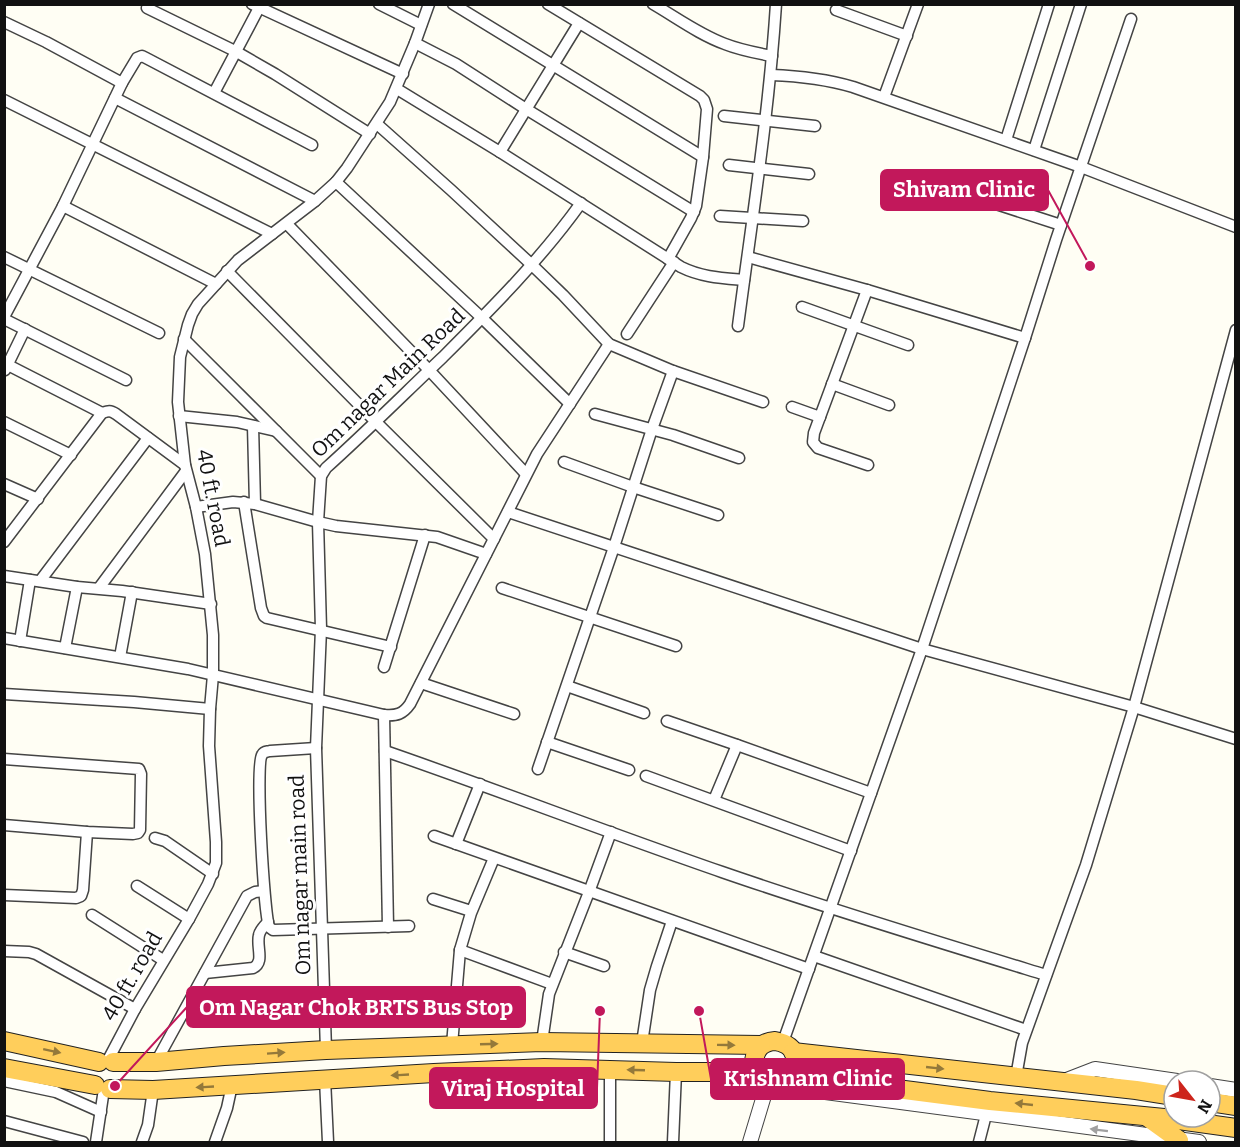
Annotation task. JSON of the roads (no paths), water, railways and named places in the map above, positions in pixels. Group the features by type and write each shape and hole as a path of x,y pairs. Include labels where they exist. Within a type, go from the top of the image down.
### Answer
{"highway":[{"path":"4,1041 117,1066 120,1077 118,1082 103,1088"},
{"path":"764,1075 754,1061 755,1054 761,1046 775,1041 788,1047 1162,1094"},
{"path":"103,1088 92,1080 92,1070 106,1062 156,1062 326,1050 542,1042 761,1046"},
{"path":"788,1047 795,1060 793,1068 796,1076"},
{"path":"4,1068 103,1088 153,1090 544,1068 764,1075 780,1079 796,1076 988,1107 1145,1116 1236,1128"},
{"path":"1145,1116 1179,1140"}],"street":[{"path":"379,4 421,25"},
{"name":"40 ft. road","path":"106,1062 163,960 189,919 213,874 216,863 210,771 213,634 205,554 186,468 179,416 178,373 184,339 192,314 227,271 336,182 377,124 397,89 429,4"},
{"path":"453,4 703,157"},
{"path":"548,4 704,100 707,109 703,157 694,212 671,261 627,334"},
{"path":"653,4 706,36 724,44 772,56"},
{"path":"738,326 766,120 776,4"},
{"path":"884,97 918,4"},
{"path":"1006,140 1049,4"},
{"path":"1034,150 1081,4"},
{"path":"214,93 257,6 403,74"},
{"path":"147,8 236,51 370,134"},
{"path":"836,10 907,36"},
{"path":"788,1047 809,969 922,649 1131,18"},
{"path":"4,22 122,83"},
{"path":"500,152 579,23"},
{"path":"415,43 456,64 694,212"},
{"path":"126,380 4,318 63,206 122,83 137,58 146,57 312,145"},
{"path":"771,75 821,79 884,97 1081,167 1236,227"},
{"path":"397,89 671,261 692,272 706,276 744,280"},
{"path":"115,98 315,201"},
{"path":"4,100 272,234"},
{"path":"724,116 815,126"},
{"path":"377,124 532,265 609,344 673,371 763,402"},
{"path":"729,165 809,174"},
{"path":"910,176 1061,225"},
{"path":"336,182 482,318 570,404"},
{"name":"Om nagar Main Road","path":"318,700 321,630 318,522 321,476 326,468 482,318 532,265 581,203"},
{"path":"63,206 216,284"},
{"path":"720,216 803,220"},
{"path":"287,224 526,474"},
{"path":"748,256 1025,338"},
{"path":"4,257 159,333"},
{"path":"227,271 494,539"},
{"path":"867,290 814,433 813,442 818,448 868,465"},
{"path":"802,307 908,345"},
{"path":"25,330 6,366 102,413 111,411 186,468 99,588"},
{"path":"1016,1077 1022,1042 1086,865 1134,707 1236,330"},
{"path":"184,339 321,476"},
{"path":"4,638 188,669 384,715 399,715 406,710 421,683 537,454 609,344"},
{"path":"538,769 673,371"},
{"path":"832,384 889,405"},
{"path":"792,407 820,417"},
{"path":"4,542 102,413"},
{"path":"595,414 652,429 739,458"},
{"path":"179,416 237,422 276,431"},
{"path":"4,422 71,455"},
{"path":"253,426 249,503 262,613 267,618 391,647"},
{"path":"20,641 35,580 148,438"},
{"path":"564,462 633,488 718,515"},
{"path":"4,484 38,499"},
{"path":"196,507 217,503 249,503 318,522 425,535 486,554"},
{"path":"508,512 922,649 1134,707 1236,739"},
{"path":"384,668 425,535"},
{"path":"4,576 211,604"},
{"path":"65,648 77,587"},
{"path":"502,588 676,646"},
{"path":"120,657 132,592"},
{"path":"421,683 514,714"},
{"path":"567,686 644,713"},
{"path":"4,694 210,709"},
{"name":"Om nagar main road","path":"318,700 316,748 326,1050"},
{"path":"384,715 388,927"},
{"path":"667,721 871,793"},
{"path":"548,742 629,770"},
{"path":"714,800 737,745"},
{"path":"316,748 270,751 261,755 260,795 264,891 269,927 273,930 409,926"},
{"path":"385,751 830,909 1046,975"},
{"path":"4,759 139,769 141,774 140,830 138,833 87,832 4,825"},
{"path":"646,776 850,851"},
{"path":"456,844 480,784"},
{"path":"4,895 76,898 81,896 87,832"},
{"path":"542,1042 546,1008 552,984 611,832"},
{"path":"434,836 809,969"},
{"path":"156,838 165,841 213,874"},
{"path":"452,1045 460,950 471,911 494,858"},
{"path":"137,886 189,919"},
{"path":"156,1062 247,896 264,891"},
{"path":"433,899 471,911"},
{"path":"92,915 163,960"},
{"path":"642,1043 650,990 672,921"},
{"path":"205,973 257,966 260,962 259,935 268,922"},
{"path":"460,950 552,984"},
{"path":"4,951 36,954 135,1009"},
{"path":"564,952 604,966"},
{"path":"814,956 1026,1030"},
{"path":"323,998 376,998"},
{"path":"610,1069 610,1143"},
{"path":"1062,1082 1095,1069 1162,1079"},
{"path":"673,1143 676,1072"},
{"path":"750,1142 764,1075"},
{"path":"325,1079 328,1143"},
{"path":"4,1081 56,1092 101,1112"},
{"path":"215,1143 232,1086"},
{"path":"96,1143 103,1088"},
{"path":"142,1143 148,1125 153,1090"},
{"path":"979,1143 988,1107 1198,1143"},
{"path":"4,1121 83,1143"}],"place":[{"name":"Shivam Clinic","path":"1090,266"},
{"name":"Viraj Hospital","path":"600,1011"},
{"name":"Krishnam Clinic","path":"699,1011"},
{"name":"Om Nagar Chok BRTS Bus Stop","path":"115,1086"}]}
